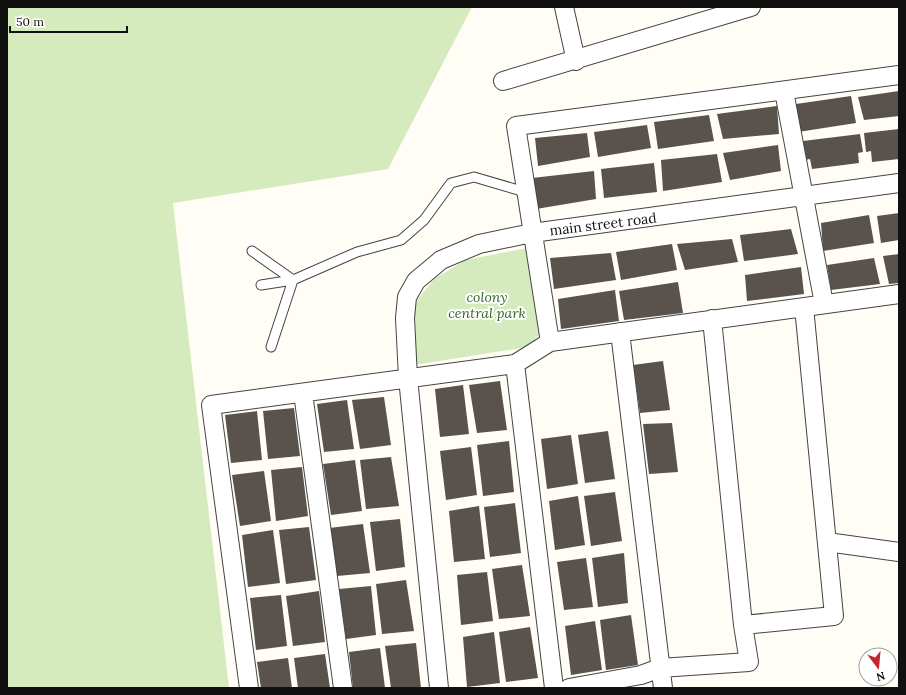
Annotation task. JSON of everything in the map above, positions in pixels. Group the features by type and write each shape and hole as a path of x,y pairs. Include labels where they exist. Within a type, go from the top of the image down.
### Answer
{"street":[{"path":"564,7 576,61"},
{"path":"503,81 576,61 751,7"},
{"path":"550,342 525,192 516,126 899,75"},
{"path":"784,91 824,304"},
{"name":"main street road","path":"439,688 408,378 405,318 407,298 416,281 441,260 479,244 532,233 899,183"},
{"path":"249,688 211,405 515,364 550,342 899,294"},
{"path":"743,625 834,616 804,307"},
{"path":"569,688 641,675 660,668 749,662 743,625 712,319"},
{"path":"620,332 663,688"},
{"path":"515,364 554,688"},
{"path":"303,392 343,688"},
{"path":"827,542 899,552"}],"lane":[{"path":"261,285 292,280 357,252 401,240 424,220 451,183 474,177 525,192"},
{"path":"252,252 292,280"},
{"path":"270,347 292,280"}],"green space":[{"path":"7,7 472,7 388,169 173,203 229,688 7,688"},
{"name":"colony central park","path":"527,248 540,334 528,347 414,365 411,308 434,279 466,260"}],"building":[{"path":"899,91 899,116 864,120 858,97"},
{"path":"851,96 856,123 798,132 796,104"},
{"path":"777,106 779,134 723,139 717,114"},
{"path":"709,115 714,141 658,149 654,122"},
{"path":"647,125 651,148 598,157 594,132"},
{"path":"899,129 899,159 872,162 871,151 866,152 864,133"},
{"path":"587,133 590,157 538,166 535,138"},
{"path":"860,134 863,152 858,153 859,163 812,169 810,159 805,160 803,141"},
{"path":"778,145 781,171 730,180 723,153"},
{"path":"717,154 722,182 663,191 661,160"},
{"path":"654,163 657,192 604,198 601,169"},
{"path":"594,171 596,199 536,209 532,178"},
{"path":"899,213 899,240 881,243 877,216"},
{"path":"869,215 874,243 823,251 821,223"},
{"path":"791,229 798,254 744,261 740,235"},
{"path":"732,239 738,262 685,270 677,244"},
{"path":"672,244 677,270 621,280 616,252"},
{"path":"611,253 616,280 554,289 550,258"},
{"path":"899,254 899,283 889,284 883,256"},
{"path":"874,258 880,284 831,290 827,265"},
{"path":"801,267 804,294 747,301 745,275"},
{"path":"678,282 683,313 624,320 619,291"},
{"path":"615,290 619,321 561,329 558,299"},
{"path":"663,361 670,410 640,413 633,365"},
{"path":"500,381 507,430 477,433 469,385"},
{"path":"463,385 469,434 440,437 435,389"},
{"path":"384,397 391,445 360,449 352,400"},
{"path":"347,400 354,449 324,452 317,404"},
{"path":"294,408 300,456 268,459 263,411"},
{"path":"257,411 262,460 231,463 225,415"},
{"path":"672,423 678,472 649,474 643,424"},
{"path":"608,431 615,479 585,483 578,435"},
{"path":"571,435 578,484 547,489 541,439"},
{"path":"509,441 514,492 483,496 477,445"},
{"path":"471,447 477,495 446,500 440,451"},
{"path":"391,457 399,506 366,509 360,460"},
{"path":"355,460 362,511 331,515 323,464"},
{"path":"302,467 308,516 276,521 271,470"},
{"path":"264,471 271,521 240,526 232,475"},
{"path":"615,492 622,541 591,546 584,496"},
{"path":"578,496 585,545 555,550 549,501"},
{"path":"515,503 521,553 490,557 484,507"},
{"path":"479,506 485,559 454,562 449,511"},
{"path":"400,519 405,567 376,571 370,522"},
{"path":"363,524 370,573 337,576 329,528"},
{"path":"309,527 316,580 286,584 279,530"},
{"path":"273,530 280,583 248,587 242,535"},
{"path":"624,553 628,603 598,607 592,558"},
{"path":"586,558 593,607 564,610 557,562"},
{"path":"522,565 530,616 499,619 492,569"},
{"path":"487,572 493,621 461,625 457,575"},
{"path":"406,580 414,631 382,634 376,584"},
{"path":"371,586 376,635 346,639 339,589"},
{"path":"319,591 325,642 293,646 286,596"},
{"path":"281,595 287,646 256,650 250,598"},
{"path":"631,615 638,665 606,670 600,620"},
{"path":"595,621 602,670 571,675 565,626"},
{"path":"530,627 538,678 506,682 499,632"},
{"path":"494,632 500,683 467,687 463,637"},
{"path":"416,643 421,688 391,688 385,646"},
{"path":"380,648 385,688 353,688 349,652"},
{"path":"325,654 330,688 298,688 294,658"},
{"path":"288,658 292,688 261,688 257,662"}]}
